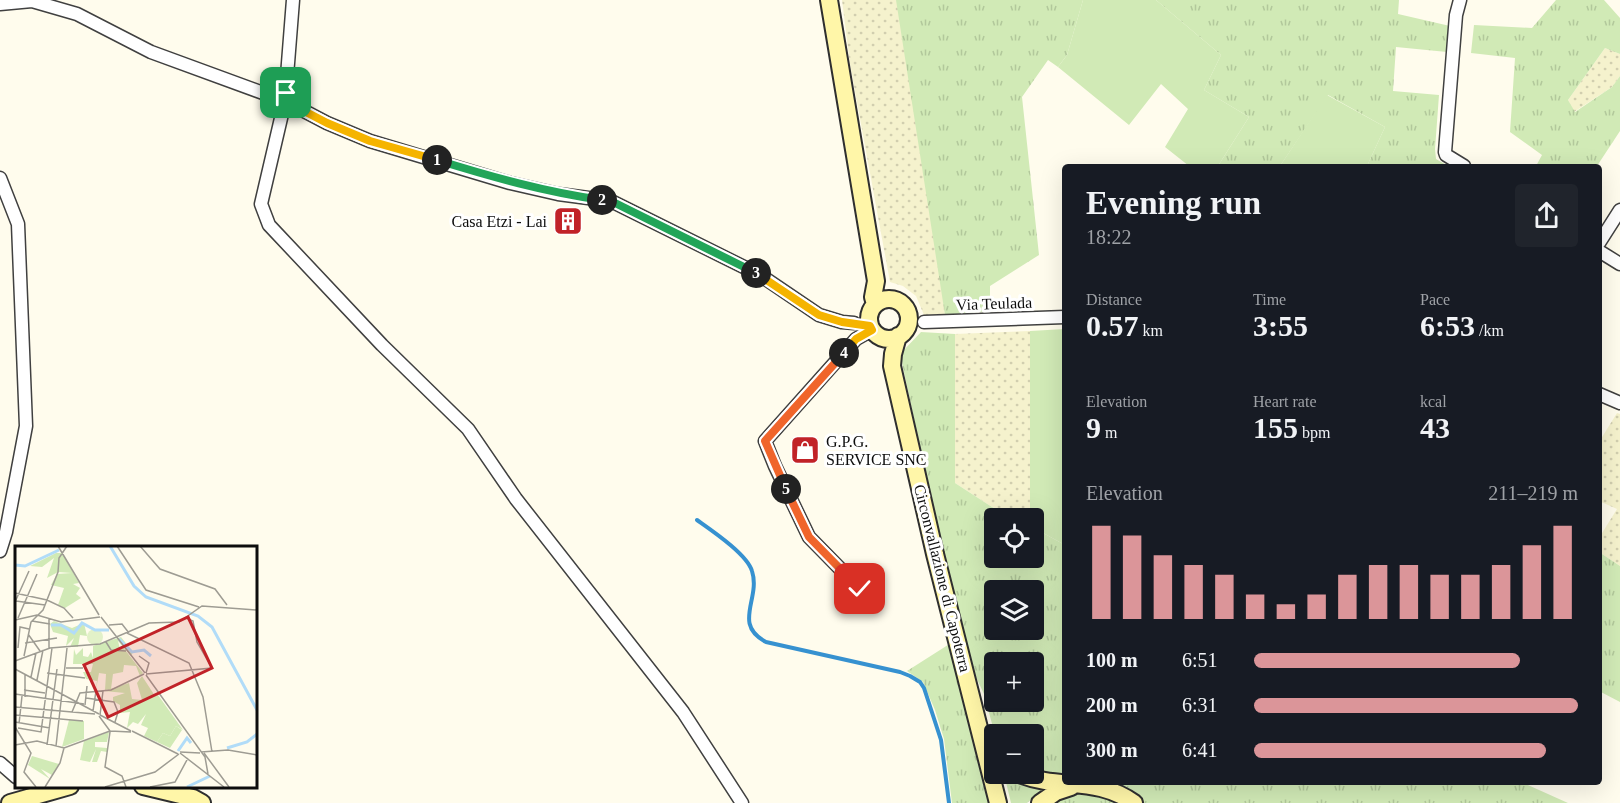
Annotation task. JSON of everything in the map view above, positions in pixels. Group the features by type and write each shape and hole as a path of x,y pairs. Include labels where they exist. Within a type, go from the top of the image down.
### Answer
{"street":[{"path":"293,0 285,101 261,204 269,225 382,345 468,429 516,499 683,712 742,803"},
{"path":"829,0 876,281 870,322 892,366"},
{"path":"1460,0 1456,15 1445,152 1461,164"},
{"path":"0,4 32,1 77,14 152,52 285,101 327,123 370,141 510,183 558,194 611,201 760,275 819,315 842,322 870,322 889,339 924,322"},
{"path":"0,178 18,224 26,426 7,528 0,551"},
{"path":"1602,238 1620,210"},
{"path":"1602,253 1620,264"},
{"path":"876,281 892,299 904,305 908,312 909,323 892,354 892,366"},
{"path":"860,589 809,537 765,441 870,322 880,300 892,299"},
{"path":"908,312 924,322"},
{"name":"Via Teulada","path":"924,322 1062,317"},
{"name":"Circonvallazione di Capoterra","path":"892,366 935,555 998,803"},
{"path":"1602,395 1619,399"},
{"path":"971,690 981,707 985,724"},
{"path":"0,763 15,776"},
{"path":"1044,782 1062,784"},
{"path":"1040,803 1056,792 1075,785 1108,788 1134,803"},
{"path":"23,796 61,788"},
{"path":"151,788 193,798 202,803"}],"shaded area":[{"path":"842,0 897,0 928,160 945,315 924,315 916,296 903,286 890,282 850,64"},
{"path":"1605,48 1620,54 1620,76 1612,87 1574,112 1568,100"},
{"path":"1030,331 1030,508 994,508 955,483 955,334"},
{"path":"1617,413 1620,414 1620,566 1602,554 1602,533 1617,509 1602,502 1602,437"}],"green space":[{"path":"896,0 1083,0 1067,55 1058,67 1048,60 1022,97 1039,255 990,286 990,311 945,315"},
{"path":"1083,0 1156,0 1221,55 1204,90 1249,117 1219,164 1186,164 1165,147 1188,109 1161,84 1129,125 1058,67 1067,55"},
{"path":"1156,0 1399,0 1398,14 1450,26 1447,52 1396,47 1393,91 1439,95 1435,149 1436,159 1445,164 1368,164 1385,127 1328,95 1281,164 1219,164 1249,117 1204,90 1221,55"},
{"path":"1556,0 1604,0 1620,18 1620,54 1605,48 1568,100 1575,112 1612,87 1620,76 1620,131 1598,164 1537,164 1542,155 1510,132 1515,58 1471,53 1474,25 1532,28"},
{"path":"1327,95 1385,127 1368,164 1281,164"},
{"path":"1062,329 1062,543 1044,533 1044,508 1030,508 1030,331"},
{"path":"921,332 955,334 955,483 994,508 984,508 984,568 1044,568 1044,533 1062,543 1062,779 1044,776 1044,724 992,724 989,712 1044,712 1044,652 984,652 984,694 975,675 936,521 901,353"},
{"path":"1602,554 1620,566 1620,702 1602,693"},
{"path":"951,643 990,803 952,803 944,739 935,710 923,682 907,671"},
{"path":"1006,784 1024,784 1042,790 1027,803 1011,803"},
{"path":"1119,785 1528,785 1568,803 1144,803"},
{"path":"1078,791 1093,791 1124,803 1048,803"}],"waterway":[{"path":"697,520 728,543 749,564 754,581 749,619 756,635 766,642 900,672 920,682 941,740 949,803"}],"place":[{"name":"Casa Etzi - Lai","path":"568,221"},
{"name":"G.P.G. SERVICE SNC","path":"805,450"}],"route":[{"path":"286,93 285,101 327,123 370,141 510,183 558,194 611,201 760,275 819,315 842,322 870,326 872,330 856,339 765,441 809,537 860,589"}]}
